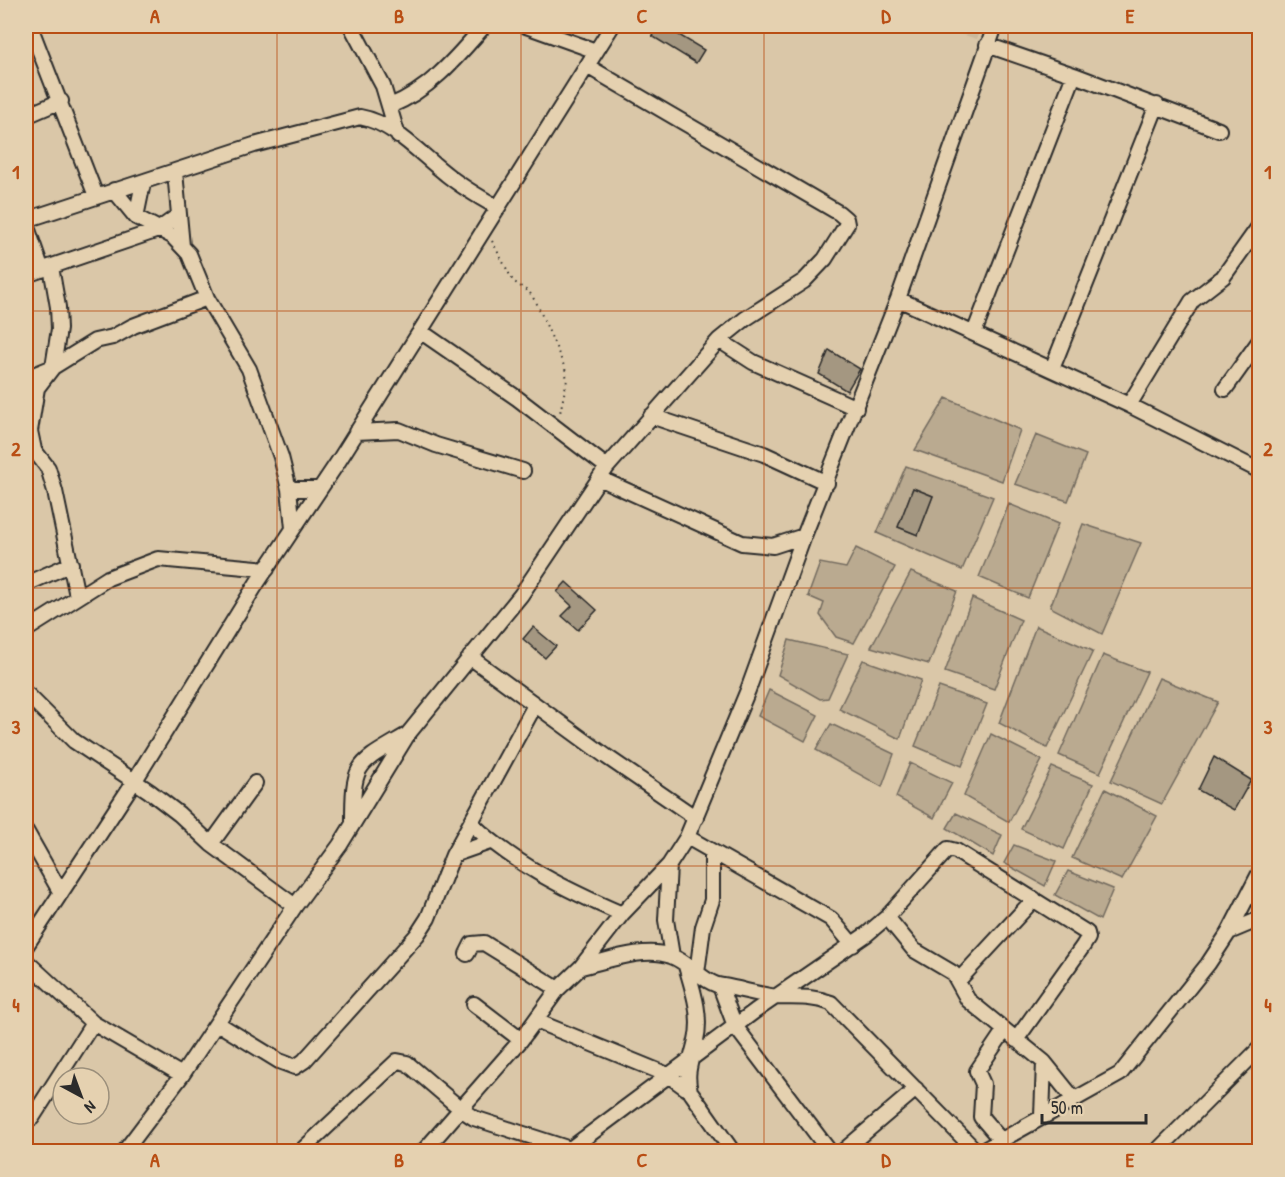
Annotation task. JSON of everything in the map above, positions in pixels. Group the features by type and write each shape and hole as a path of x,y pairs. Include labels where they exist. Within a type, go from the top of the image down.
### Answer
{"street":[{"path":"30,26 96,196"},
{"path":"351,26 373,63 390,106 398,136"},
{"path":"390,106 425,87 484,26"},
{"path":"526,26 596,51"},
{"path":"26,946 32,929 61,892 133,781 612,26"},
{"path":"423,1152 521,1040 558,988 580,967 622,914 669,865 687,837 748,690 804,536 827,483 898,298 995,26"},
{"path":"987,45 1157,105 1219,130"},
{"path":"124,1152 182,1075 295,906 353,825 408,734 521,595 604,473 719,340 745,319 804,280 825,259 845,229 846,219 587,66"},
{"path":"974,333 1074,75"},
{"path":"26,116 61,101"},
{"path":"1052,369 1157,105"},
{"path":"77,596 51,476 34,450 30,431 38,388 53,367 59,329 58,307 47,268 26,222 96,196 254,145 360,117 372,119 398,136 459,185 497,207"},
{"path":"175,172 182,246"},
{"path":"136,217 142,183"},
{"path":"114,190 136,217 182,246 189,254 207,298 249,369 289,489 293,528"},
{"path":"26,275 158,230 179,214"},
{"path":"1130,405 1192,301 1222,277 1260,225"},
{"path":"26,378 53,367 95,341 113,338 133,326 207,298"},
{"path":"898,298 1130,405 1256,469 1260,454"},
{"path":"420,331 517,398 554,427 604,473 742,543 773,546 804,536"},
{"path":"719,340 753,362 856,408"},
{"path":"1225,389 1260,340"},
{"path":"651,416 764,454 827,483"},
{"path":"356,432 399,430 436,445 523,471"},
{"path":"289,489 319,489"},
{"path":"26,630 108,578 158,559 267,569"},
{"path":"26,584 71,564"},
{"path":"470,657 696,818"},
{"path":"28,695 74,741 179,814 211,844 295,906"},
{"path":"217,1023 279,1061 295,1067 417,935 428,918 453,855 535,705"},
{"path":"353,825 355,783 363,761 408,734"},
{"path":"211,844 255,783"},
{"path":"471,823 490,842 540,876 622,914"},
{"path":"26,831 61,892"},
{"path":"687,837 831,919 853,945"},
{"path":"453,855 490,842"},
{"path":"300,1152 397,1061 407,1063 474,1118 568,1150 775,997 853,945 888,917 948,849 956,851 1083,928 1088,938 1016,1040"},
{"path":"712,852 712,900 692,969 698,1023 696,1040 689,1059 687,1079 690,1090 733,1152"},
{"path":"669,865 666,920 672,956"},
{"path":"580,967 639,954 672,956 720,986 775,997 816,997 831,1003 979,1152 1120,1074 1132,1062 1171,1007 1208,964 1260,872"},
{"path":"958,981 1034,899"},
{"path":"888,917 914,950 945,967 958,981 968,1000 1044,1062 1073,1098"},
{"path":"1228,932 1260,919"},
{"path":"467,954 472,944 484,943 558,988"},
{"path":"26,961 93,1023 182,1075"},
{"path":"810,975 816,997"},
{"path":"720,986 735,1026 830,1152"},
{"path":"474,1004 521,1040"},
{"path":"536,1021 668,1075 690,1090"},
{"path":"32,1118 93,1023"},
{"path":"1000,1139 981,1116 982,1084 976,1071 1005,1031"},
{"path":"1156,1152 1260,1048"},
{"path":"1042,1116 1044,1062"},
{"path":"842,1152 916,1089"}],"path":[{"path":"486,226 513,281 530,293 537,304 565,368 567,380 564,401 554,427"}],"shaded area":[{"path":"934,26 982,26 977,39"},
{"path":"946,398 1020,430 1002,481 915,450"},
{"path":"1036,435 1086,455 1068,501 1015,484"},
{"path":"906,466 993,497 962,570 877,533","holes":["913,488 933,496 918,535 898,527"]},
{"path":"1009,504 1058,524 1028,598 979,577"},
{"path":"1083,524 1141,543 1102,634 1050,607"},
{"path":"856,548 895,567 854,643 836,637 820,615 824,603 808,596 820,563 846,568"},
{"path":"911,572 957,591 929,664 871,647"},
{"path":"972,598 1021,620 994,689 945,672"},
{"path":"1036,626 1093,651 1047,748 999,723"},
{"path":"789,640 848,654 828,698 820,699 778,675"},
{"path":"1103,655 1147,672 1100,773 1059,755"},
{"path":"863,660 921,680 900,739 839,709"},
{"path":"1159,678 1218,702 1162,804 1111,781"},
{"path":"939,687 987,704 962,766 915,746"},
{"path":"769,690 818,715 805,741 758,716"},
{"path":"831,724 894,754 882,787 816,750"},
{"path":"991,734 1042,760 1009,822 964,796"},
{"path":"910,763 952,783 934,818 896,797"},
{"path":"1052,767 1093,784 1064,849 1021,829"},
{"path":"1105,789 1157,816 1122,880 1072,858"},
{"path":"956,813 1002,835 993,856 947,828"},
{"path":"1014,845 1056,861 1045,886 1004,863"},
{"path":"1068,871 1113,889 1100,920 1055,895"}],"building":[{"path":"658,26 664,26 704,50 696,63 652,36"},
{"path":"829,350 860,369 847,391 819,374"},
{"path":"913,488 933,496 918,535 898,527"},
{"path":"566,582 597,610 578,630 562,616 572,606 557,592"},
{"path":"533,627 556,646 545,658 523,639"},
{"path":"1214,757 1251,780 1234,810 1198,790"}]}
